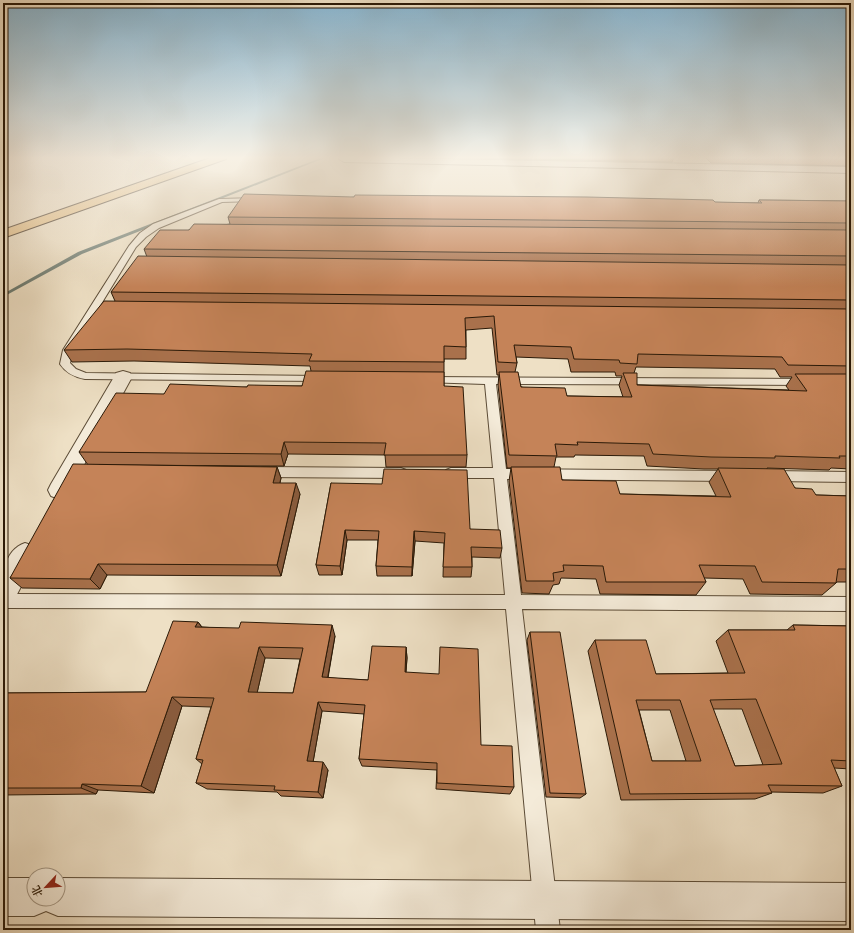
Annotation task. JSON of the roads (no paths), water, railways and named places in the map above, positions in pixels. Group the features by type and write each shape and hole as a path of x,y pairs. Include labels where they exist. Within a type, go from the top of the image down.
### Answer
{"highway":[{"path":"3,234 98,201"}],"street":[{"path":"51,505 78,471 123,377"},
{"path":"3,593 33,539"},
{"path":"3,897 26,897"},
{"path":"66,897 547,914 851,902"}],"lane":[{"path":"220,201 156,226 133,246 126,263 99,308 68,350 65,364 72,371 85,376 330,379"},
{"path":"149,231 165,231"},
{"path":"418,380 820,382"},
{"path":"490,380 547,914"},
{"path":"253,472 412,473"},
{"path":"436,473 851,477"},
{"path":"3,601 851,604"}],"waterway":[{"path":"3,296 80,253 214,201"}]}
